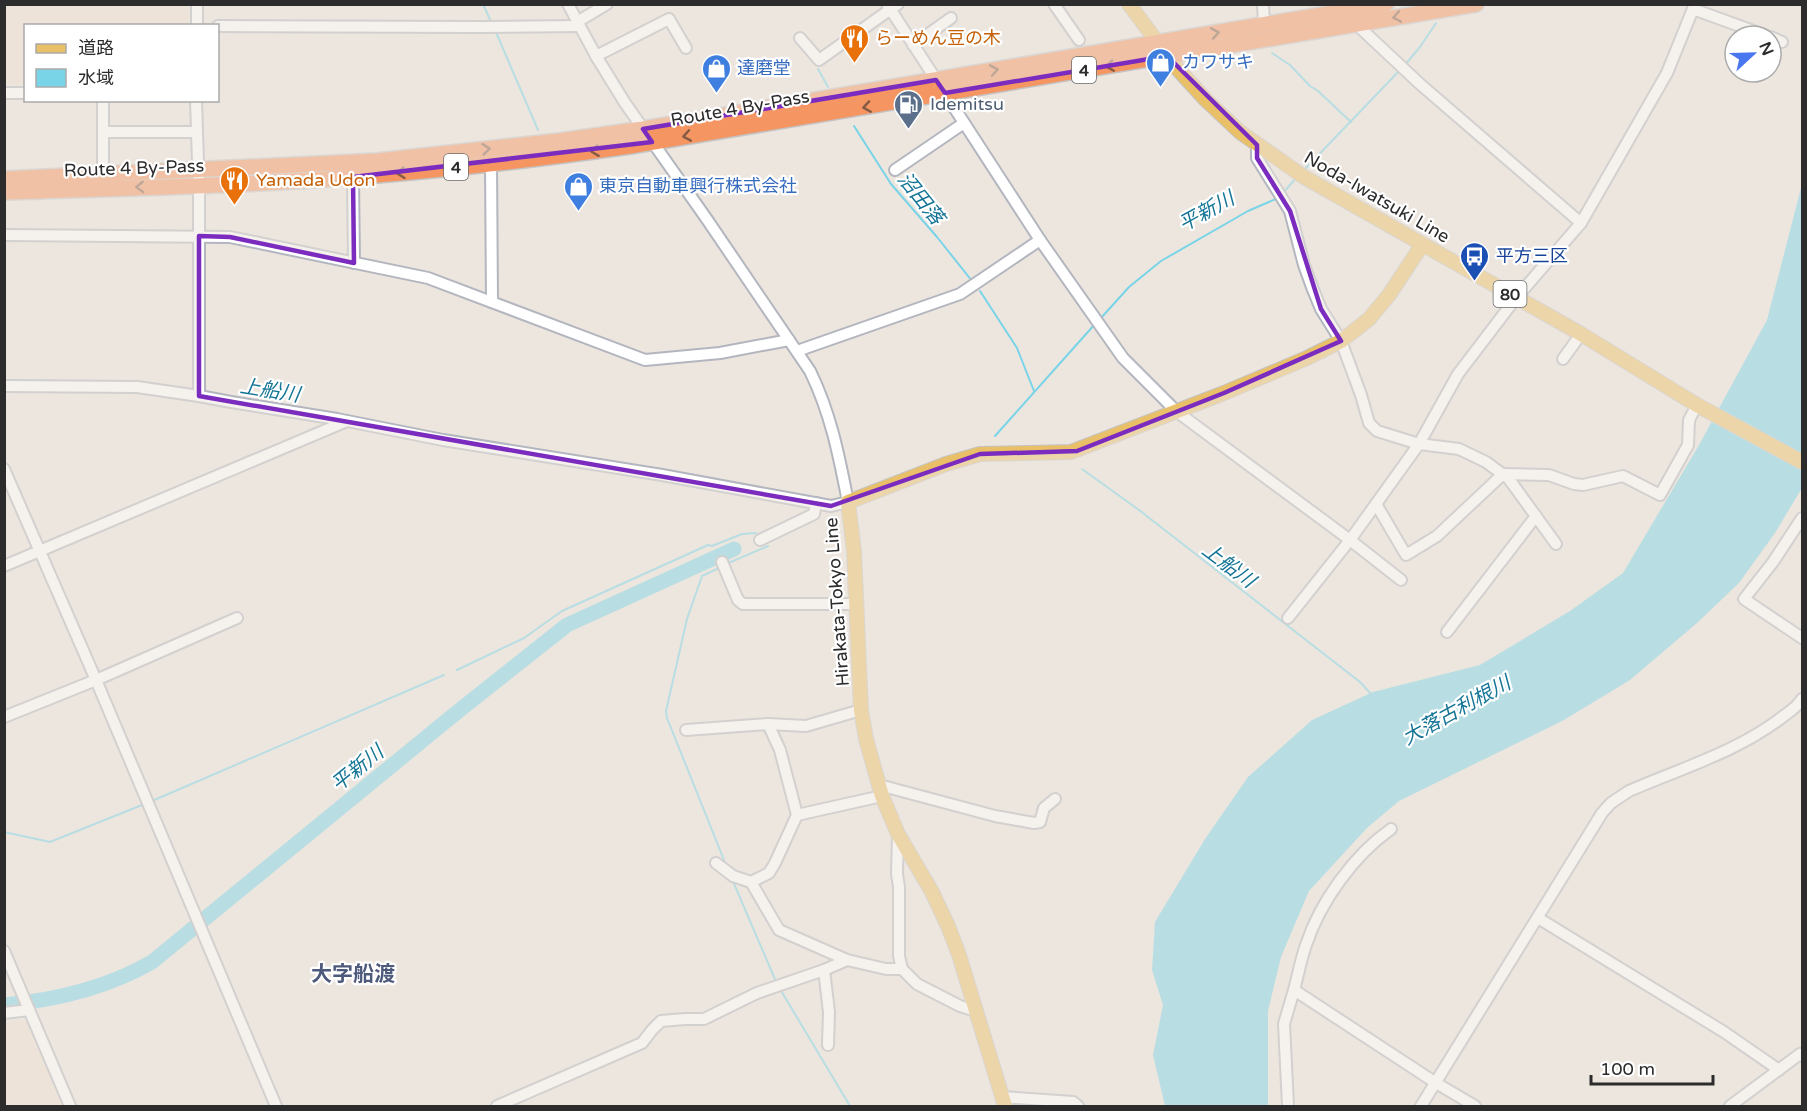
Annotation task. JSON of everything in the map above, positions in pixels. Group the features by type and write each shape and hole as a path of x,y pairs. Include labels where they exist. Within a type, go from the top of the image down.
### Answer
{"highway":[{"name":"Route 4 By-Pass","path":"4,192 198,178 559,141 1157,43 1332,9 1386,4"},
{"name":"Route 4 By-Pass","path":"4,179 103,175 198,178 353,177 491,163 652,142 1476,4"}],"main road":[{"name":"Noda-Iwatsuki Line","path":"1129,4 1167,56 1206,100 1240,132 1299,174 1581,334 1697,405 1803,462"},
{"name":"Hirakata-Tokyo Line","path":"1003,1102 959,955 932,892 898,834 880,790 866,739 861,710 854,551 848,502 946,464 980,454 1071,452 1224,393 1307,358 1341,341 1369,319 1389,295 1422,245"}],"street":[{"path":"197,4 197,24"},
{"path":"4,386 137,387 199,391 454,441 662,475 831,506 848,502 835,439 823,397 810,371 625,103 568,4"},
{"path":"219,26 494,27 578,24 607,4"},
{"path":"1054,4 1079,40"},
{"path":"1263,4 1264,24"},
{"path":"800,38 819,60 892,6 913,45 1040,240 1123,358 1176,411 1401,580"},
{"path":"1288,618 1350,540 1419,444 1458,374 1516,298 1581,223 1667,73 1694,7 1736,24"},
{"path":"913,45 951,18"},
{"path":"596,56 669,19 686,48"},
{"path":"1356,24 1420,84 1581,223"},
{"path":"4,93 24,93"},
{"path":"103,175 104,102"},
{"path":"196,102 200,236 199,391"},
{"path":"895,170 964,123"},
{"path":"103,132 196,132"},
{"path":"1257,145 1257,158 1290,211 1312,287 1321,309 1341,341 1369,423 1377,431 1419,444 1460,449 1484,461 1509,479 1556,544"},
{"path":"491,163 492,302"},
{"path":"353,177 354,263"},
{"path":"4,236 230,237 428,278 645,360 720,353 789,340"},
{"path":"797,351 960,294 1040,240"},
{"path":"1563,359 1581,334"},
{"path":"1376,504 1406,555 1437,536 1503,474 1550,474 1574,484 1583,485 1623,476 1660,495 1688,445 1689,420 1697,405"},
{"path":"4,566 346,421"},
{"path":"4,469 96,680 276,1107"},
{"path":"760,540 814,514 816,503"},
{"path":"1447,632 1536,516"},
{"path":"1803,518 1744,599 1803,638"},
{"path":"722,562 738,600 743,604 857,604"},
{"path":"4,717 96,680 237,618"},
{"path":"1421,1107 1602,813 1611,803 1629,791 1752,738 1799,705 1803,699"},
{"path":"686,730 768,724 806,726 861,710"},
{"path":"751,882 769,873 797,815 780,750 768,724"},
{"path":"797,815 880,790 1034,824 1040,822 1044,808 1055,799"},
{"path":"1288,1107 1284,1024 1306,944 1331,894 1360,856 1391,829"},
{"path":"898,834 899,956 902,969 917,984 960,1006 976,1011"},
{"path":"716,863 733,876 751,882 779,930 847,960 886,969 902,969"},
{"path":"1538,918 1724,1032 1779,1070"},
{"path":"4,951 70,1107"},
{"path":"497,1107 642,1042 661,1021 704,1019 757,993 847,960"},
{"path":"824,970 829,1012 828,1045"},
{"path":"1294,990 1475,1107"},
{"path":"4,1013 29,1010"},
{"path":"1730,1107 1800,1054 1803,1056"},
{"path":"1003,1102 1073,1102 1078,1107"}],"highlighted area":[{"path":"1167,56 1257,145 1257,158 1290,211 1321,309 1341,341 1224,393 1077,451 980,454 831,506 199,396 199,236 230,237 354,263 353,177 652,142 643,129 936,80 945,93"}],"shaded area":[{"path":"5,4 188,5 188,24 24,24 24,84 5,84"},
{"path":"28,1021 64,1106 5,1106 5,1023"}],"water":[{"name":"大落古利根川","path":"1802,184 1802,488 1775,533 1739,583 1697,623 1630,680 1564,720 1399,801 1367,828 1309,891 1281,957 1268,1011 1268,1106 1165,1106 1153,1055 1163,1005 1152,970 1155,922 1205,839 1248,777 1312,720 1373,692 1480,665 1570,611 1623,573 1699,445 1767,320"}],"waterway":[{"path":"483,4 491,22"},
{"name":"平新川","path":"1404,66 1436,23"},
{"path":"495,30 538,130"},
{"path":"1272,53 1290,65 1351,122"},
{"name":"沼田落","path":"818,69 828,87"},
{"name":"平新川","path":"1304,170 1400,70"},
{"name":"沼田落","path":"854,126 891,184 972,281"},
{"name":"平新川","path":"1284,192 1296,178"},
{"name":"平新川","path":"1101,318 1129,287 1161,261 1248,211 1278,198"},
{"name":"沼田落","path":"980,291 1017,348 1034,391"},
{"name":"平新川","path":"995,436 1095,324"},
{"name":"上船川","path":"4,380 57,381"},
{"name":"上船川","path":"430,432 441,434"},
{"name":"上船川","path":"1082,469 1139,510 1360,682 1371,694"},
{"path":"457,670 524,638 562,611 708,545 712,546 742,534 756,533"},
{"path":"726,564 768,546"},
{"name":"平新川","path":"4,1005 43,1000 99,986 152,962 567,625 734,549"},
{"path":"721,567 702,576 687,619 666,711 726,865"},
{"path":"152,801 444,675"},
{"path":"4,832 50,842 142,805"},
{"path":"732,879 777,984"},
{"path":"780,989 850,1106"}],"place":[{"name":"らーめん豆の木","path":"854,64"},
{"name":"カワサキ","path":"1161,88"},
{"name":"達磨堂","path":"716,94"},
{"name":"Idemitsu","path":"909,130"},
{"name":"Yamada Udon","path":"235,206"},
{"name":"東京自動車興行株式会社","path":"578,212"},
{"name":"平方三区","path":"1475,282"}],"district":[{"name":"大字船渡","path":"353,974"}]}
